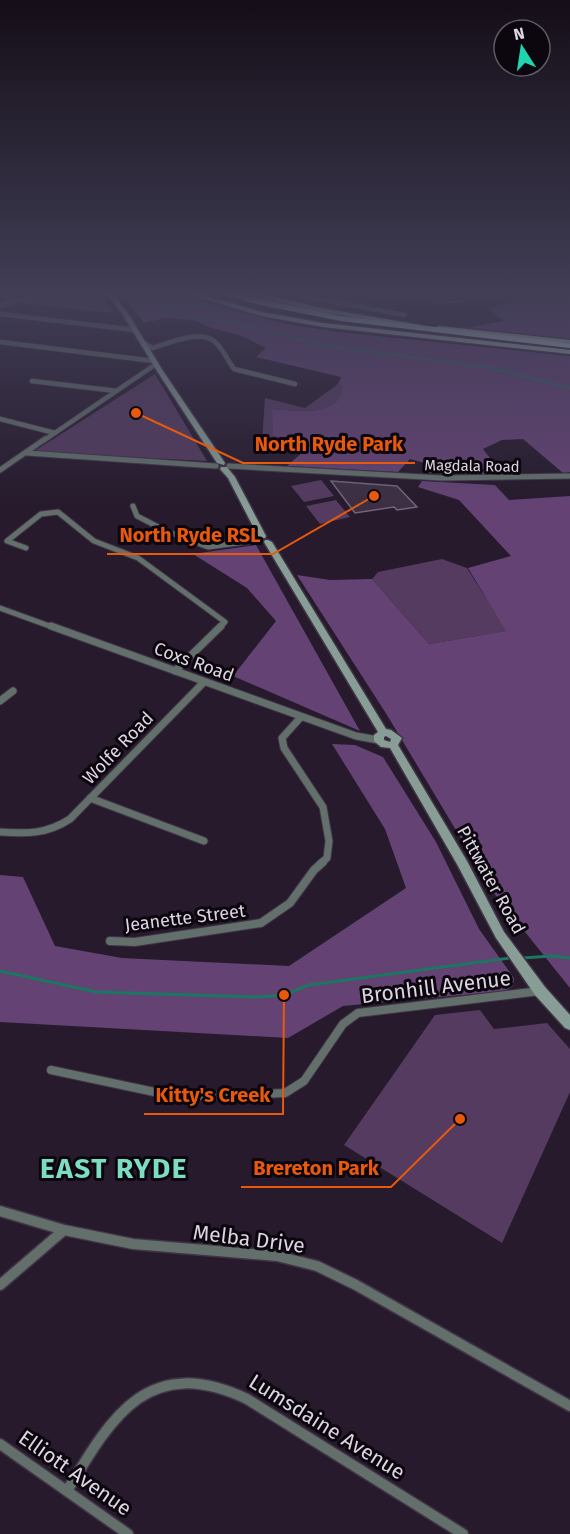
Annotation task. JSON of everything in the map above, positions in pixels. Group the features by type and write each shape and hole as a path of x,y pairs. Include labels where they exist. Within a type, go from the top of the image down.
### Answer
{"main road":[{"path":"156,363 231,477 264,539 381,736"},
{"name":"Pittwater Road","path":"381,736 396,736 397,741 393,745 463,864 488,916 527,974 570,1024"}],"street":[{"path":"1,469 146,372 154,363"},
{"path":"229,363 239,371 295,384"},
{"path":"32,381 117,392"},
{"path":"0,419 55,433"},
{"name":"Magdala Road","path":"27,453 465,480 570,476"},
{"path":"133,506 137,516 166,531 208,547 264,539"},
{"path":"26,548 7,541 41,514 52,509 67,517 100,544 138,558 225,622 175,671"},
{"name":"Coxs Road","path":"0,608 356,736 381,736"},
{"name":"Wolfe Road","path":"0,832 27,834 51,832 70,819 204,682"},
{"path":"0,701 12,691"},
{"name":"Jeanette Street","path":"110,941 135,942 261,923 290,903 314,870 327,858 329,841 322,807 284,748 282,738 301,717"},
{"path":"90,798 204,841"},
{"name":"Bronhill Avenue","path":"51,1071 63,1071 178,1097 285,1093 304,1081 343,1024 358,1013 540,991"},
{"name":"Melba Drive","path":"0,1211 64,1230 144,1245 277,1256 316,1266 356,1285 570,1406"},
{"path":"0,1286 64,1230"},
{"name":"Lumsdaine Avenue","path":"67,1491 120,1411 134,1400 165,1386 199,1383 233,1391 247,1399 463,1534"},
{"name":"Elliott Avenue","path":"0,1443 128,1534"}],"shaded area":[{"path":"280,363 570,363 570,472 563,473 523,439 502,440 483,449 504,476 429,473 432,465 410,459 398,472 287,466 313,443 273,435 272,409 304,411 325,408 334,404 340,397 343,386 338,384 341,377"},
{"path":"155,374 207,461 33,452"},
{"path":"338,384 344,386 341,397 335,404 326,408 304,411 272,409 314,443 308,446 288,441 262,441 265,398 305,408"},
{"path":"321,480 334,496 304,502 291,486"},
{"path":"422,481 495,485 509,500 570,496 570,988 493,892 387,715 297,575 330,580 372,579 429,644 506,631 468,568 511,556 459,500 418,487"},
{"path":"336,500 350,517 320,524 306,506"},
{"path":"256,545 360,731 233,676 276,621 247,588 193,554"},
{"path":"442,559 467,568 507,631 429,644 372,579 378,572"},
{"path":"332,744 355,745 383,757 436,842 479,929 514,978 513,986 505,991 343,1006 288,1038 0,1022 0,875 23,877 55,946 122,958 289,966 406,888 385,829"},
{"path":"480,1010 494,1029 547,1023 570,1049 570,1092 502,1243 344,1145 435,1015"}],"building":[{"path":"331,481 397,486 417,507 397,510 394,507 355,513"}],"waterway":[{"path":"452,363 492,368 570,388"},
{"path":"522,958 552,956 570,958"},
{"path":"0,971 96,992 257,997 284,995 309,985 510,958"}],"place":[{"name":"North Ryde Park","path":"136,413"},
{"name":"North Ryde RSL","path":"374,496"},
{"name":"Kitty's Creek","path":"284,995"},
{"name":"Brereton Park","path":"460,1119"}],"district":[{"name":"EAST RYDE","path":"114,1168"}]}
